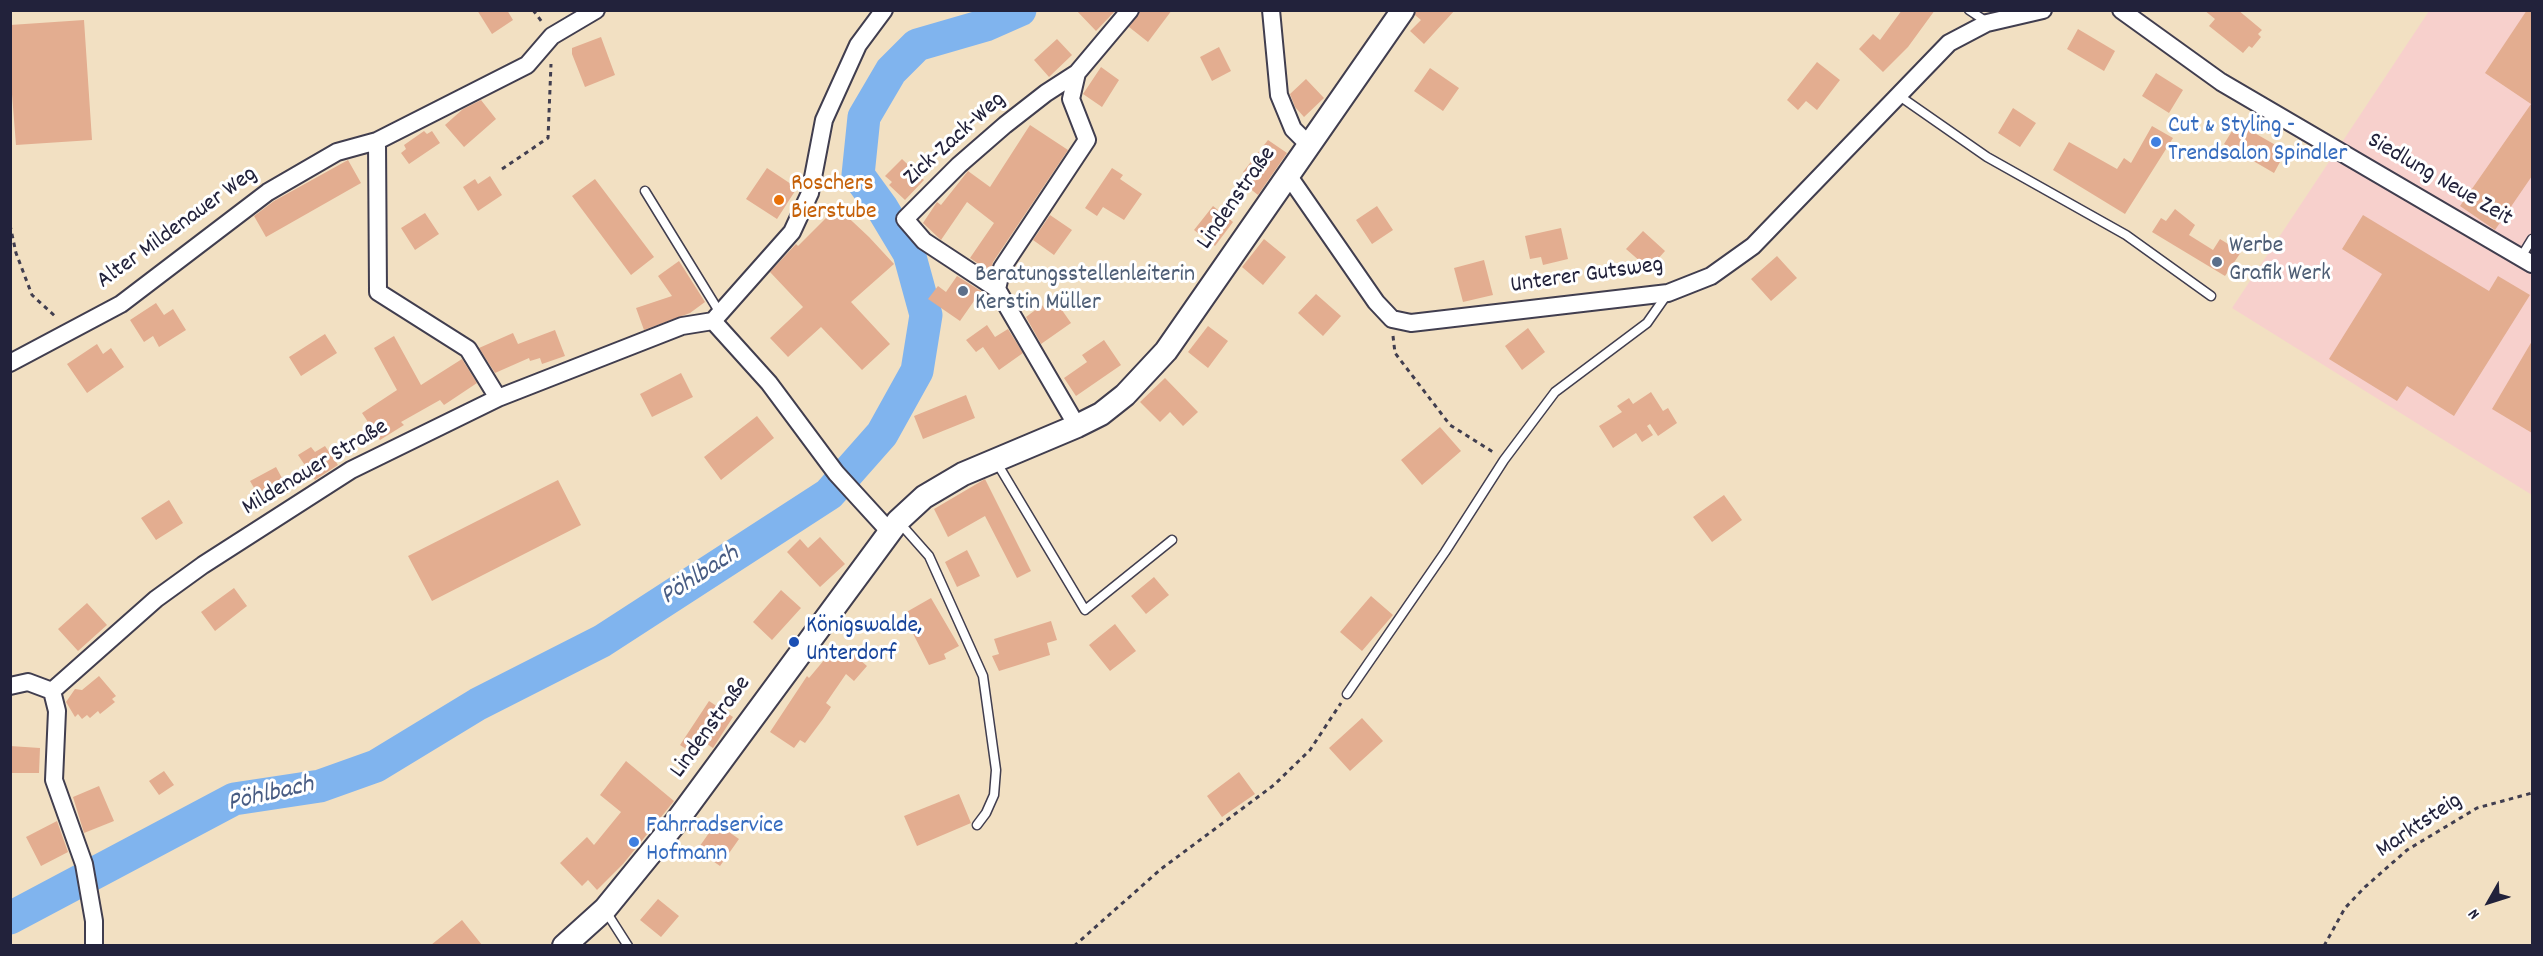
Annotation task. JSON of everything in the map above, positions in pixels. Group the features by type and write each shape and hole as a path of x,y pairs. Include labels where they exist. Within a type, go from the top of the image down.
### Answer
{"main road":[{"name":"Lindenstraße","path":"564,945 605,909 709,780 893,526 924,497 963,474 1101,414 1125,395 1166,351 1403,10"}],"street":[{"name":"Alter Mildenauer Weg","path":"10,363 121,304 268,192 337,152 377,141 527,65 552,36 596,10"},
{"path":"884,10 858,45 824,120 810,193 792,232 717,317 836,473 893,526"},
{"name":"Zick-Zack-Weg","path":"1077,426 997,289 924,241 905,219 959,165 998,131 1046,93 1077,73 1130,10"},
{"path":"1271,10 1279,95 1293,129 1308,145"},
{"name":"Unterer Gutsweg","path":"1392,319 1411,323 1668,293 1711,276 1753,246 1949,43 1987,23 2043,10"},
{"name":"Siedlung Neue Zeit","path":"2121,10 2221,82 2527,261"},
{"path":"997,289 1002,268 1087,140 1071,99 1077,73"},
{"path":"377,141 378,292 468,348 498,398"},
{"path":"1288,175 1376,302 1392,319"},
{"name":"Mildenauer Straße","path":"52,691 156,599 203,565 351,471 498,398 682,326 717,317"},
{"path":"10,686 28,682 52,691 57,711 54,780 84,864 94,921 94,945"}],"lane":[{"path":"1969,10 1987,23"},
{"path":"1898,95 1987,157 2126,235 2211,296"},
{"path":"645,191 717,317"},
{"path":"2527,261 2532,239"},
{"path":"1347,694 1445,552 1504,460 1555,392 1647,323 1668,293"},
{"path":"996,460 1085,610 1172,540"},
{"path":"893,526 929,556 983,676 996,770 994,795 986,813 977,825"},
{"path":"605,909 628,945"}],"path":[{"path":"502,169 548,138 552,36 534,10"},
{"path":"10,225 16,253 32,295 54,317 78,327"},
{"path":"1392,319 1395,353 1450,425 1504,460"},
{"path":"1074,945 1161,869 1274,785 1310,750 1347,694"},
{"name":"Marktsteig","path":"2324,945 2345,908 2365,886 2407,850 2477,808 2532,793"}],"shaded area":[{"path":"2429,11 2532,11 2532,495 2232,308"}],"building":[{"path":"477,10 507,10 513,20 492,34"},
{"path":"1076,10 1116,10 1096,31"},
{"path":"1140,10 1172,10 1148,42 1129,27"},
{"path":"1416,10 1455,10 1424,44 1410,31 1421,20 1415,15"},
{"path":"1902,10 1935,10 1908,47 1883,72 1859,49 1873,34 1880,40"},
{"path":"2204,10 2238,10 2262,30 2258,34 2261,37 2252,48 2249,46 2243,53 2209,26 2215,19"},
{"path":"2527,10 2532,10 2532,176 2495,230 2460,206 2531,104 2485,73"},
{"path":"84,20 92,140 16,145 10,69 10,25"},
{"path":"2078,29 2115,51 2104,71 2067,49"},
{"path":"601,37 615,75 585,87 572,54 572,48"},
{"path":"1057,39 1072,55 1049,77 1034,60"},
{"path":"1219,47 1231,71 1212,81 1200,57"},
{"path":"1817,62 1840,80 1817,110 1806,101 1798,110 1787,100"},
{"path":"1101,67 1119,80 1102,107 1083,94"},
{"path":"1430,68 1459,88 1443,111 1414,91"},
{"path":"2156,73 2183,90 2169,113 2142,96"},
{"path":"1306,79 1324,98 1304,117 1295,107 1290,94"},
{"path":"481,100 496,119 464,147 445,125 463,109"},
{"path":"2013,108 2036,123 2020,147 1998,133"},
{"path":"2237,123 2286,151 2274,173 2224,144"},
{"path":"1030,125 1068,150 993,262 990,272 970,258 994,223 967,202 941,240 923,223 937,202 941,205 968,171 990,187"},
{"path":"2152,126 2173,138 2125,214 2053,170 2069,142 2117,169 2124,158 2131,163"},
{"path":"424,131 427,134 432,131 440,143 409,164 401,153 406,149 404,145"},
{"path":"1268,140 1287,153 1258,195 1248,187 1253,180 1243,172"},
{"path":"902,159 924,180 905,200 889,185 892,182 885,176"},
{"path":"348,160 361,183 266,237 254,216 274,201"},
{"path":"767,168 797,188 777,219 746,199"},
{"path":"1112,168 1123,175 1120,179 1142,194 1124,220 1103,207 1097,216 1085,208"},
{"path":"490,176 502,195 478,211 463,187 475,179 478,184"},
{"path":"595,179 654,257 631,275 572,196"},
{"path":"1213,206 1233,222 1215,246 1194,230"},
{"path":"1377,206 1393,230 1372,244 1356,220"},
{"path":"837,207 894,264 851,302 890,344 862,370 821,327 788,357 770,338 803,307 770,272 796,244 798,246"},
{"path":"2175,209 2195,225 2189,235 2213,250 2220,239 2241,252 2225,276 2152,232 2161,218 2166,221"},
{"path":"425,213 439,234 415,250 401,228"},
{"path":"1050,215 1072,230 1054,255 1033,240"},
{"path":"2363,215 2489,291 2498,276 2530,295 2454,416 2407,386 2397,401 2329,359 2382,274 2342,249"},
{"path":"1561,228 1568,259 1543,265 1541,257 1530,259 1525,236"},
{"path":"1643,231 1665,251 1649,269 1626,249"},
{"path":"1264,239 1286,257 1263,285 1242,267"},
{"path":"1777,256 1797,278 1771,301 1751,279"},
{"path":"1484,260 1493,295 1463,302 1454,268"},
{"path":"679,261 705,302 690,313 644,330 636,308 672,296 658,276"},
{"path":"957,276 981,291 960,321 928,299 938,286 946,292"},
{"path":"1316,294 1341,316 1323,336 1298,313"},
{"path":"156,303 164,315 173,309 186,330 159,347 153,336 144,342 130,320"},
{"path":"1057,303 1071,323 1041,344 1026,317 1042,305 1046,311"},
{"path":"987,325 995,337 1008,329 1023,353 999,370 983,347 976,352 966,340"},
{"path":"1208,326 1228,341 1208,368 1188,352"},
{"path":"1528,328 1545,352 1522,370 1505,346"},
{"path":"555,330 565,356 542,364 540,358 530,361 529,358 495,373 479,348 513,333 518,344"},
{"path":"325,334 337,353 301,376 289,357"},
{"path":"394,336 421,385 462,359 477,383 444,405 440,400 401,422 404,425 380,440 362,413 397,390 374,348"},
{"path":"1104,340 1121,365 1076,396 1064,378 1087,362 1082,355"},
{"path":"2532,341 2532,433 2492,409"},
{"path":"97,344 103,354 111,348 124,367 87,393 67,364"},
{"path":"681,373 693,397 652,417 640,394"},
{"path":"1165,378 1198,412 1183,426 1170,412 1160,422 1140,402"},
{"path":"1651,392 1663,411 1668,408 1677,423 1658,436 1650,424 1647,426 1653,435 1642,442 1636,433 1613,448 1599,426 1622,412 1617,406 1629,398 1633,404"},
{"path":"966,395 975,418 923,439 914,416"},
{"path":"757,416 774,438 721,480 704,457"},
{"path":"1440,427 1461,451 1422,485 1401,460"},
{"path":"325,446 338,465 315,480 298,455 311,447 315,452"},
{"path":"276,467 289,491 264,505 250,481"},
{"path":"985,479 1031,571 1017,578 985,516 948,537 934,509"},
{"path":"558,480 581,525 432,601 408,556"},
{"path":"1724,495 1742,520 1712,542 1693,517"},
{"path":"169,500 183,523 156,540 141,518"},
{"path":"820,537 845,564 820,587 787,552 800,539 808,548"},
{"path":"967,550 980,576 957,587 945,562"},
{"path":"1154,577 1169,595 1146,614 1131,596"},
{"path":"234,588 247,606 215,631 201,612"},
{"path":"781,590 801,608 772,640 753,622"},
{"path":"1371,596 1393,615 1362,651 1340,632"},
{"path":"931,598 959,646 944,654 946,659 929,665 903,614"},
{"path":"87,603 107,625 78,651 58,629"},
{"path":"1051,621 1057,640 1047,643 1050,655 999,671 992,656 999,654 994,639"},
{"path":"1115,624 1136,651 1110,671 1089,645"},
{"path":"835,647 842,653 846,648 867,666 854,681 846,674 826,703 831,707 823,719 805,743 800,740 794,748 770,732 807,676 809,678"},
{"path":"99,676 116,696 112,699 115,702 100,714 98,711 90,718 87,715 82,719 78,714 75,717 66,702 75,689 82,690"},
{"path":"709,701 733,717 713,748 704,742 695,755 680,745"},
{"path":"1362,718 1383,741 1350,771 1329,748"},
{"path":"10,746 40,748 39,773 10,773"},
{"path":"626,761 674,801 623,864 597,890 588,880 582,886 560,863 587,837 594,845 621,812 600,795"},
{"path":"164,771 174,785 159,795 149,781"},
{"path":"1239,772 1255,794 1222,817 1207,796"},
{"path":"99,786 114,821 84,833 73,797"},
{"path":"959,794 971,823 917,846 904,816"},
{"path":"57,821 68,852 41,866 26,837"},
{"path":"716,823 739,839 720,866 697,850"},
{"path":"658,899 679,916 661,937 640,920"},
{"path":"462,920 482,945 431,945"}],"waterway":[{"name":"Pöhlbach","path":"10,918 234,799 320,786 376,766 478,704 602,641 829,494 882,434 917,371 926,315 909,253 882,208 858,175 864,117 891,71 917,45 986,25 1020,10"}],"place":[{"name":"Cut & Styling - Trendsalon Spindler","path":"2156,142"},
{"name":"Roschers Bierstube","path":"779,200"},
{"name":"Werbe Grafik Werk","path":"2217,262"},
{"name":"Beratungsstellenleiterin Kerstin Müller","path":"963,291"},
{"name":"Königswalde, Unterdorf","path":"794,642"},
{"name":"Fahrradservice Hofmann","path":"634,842"}]}
